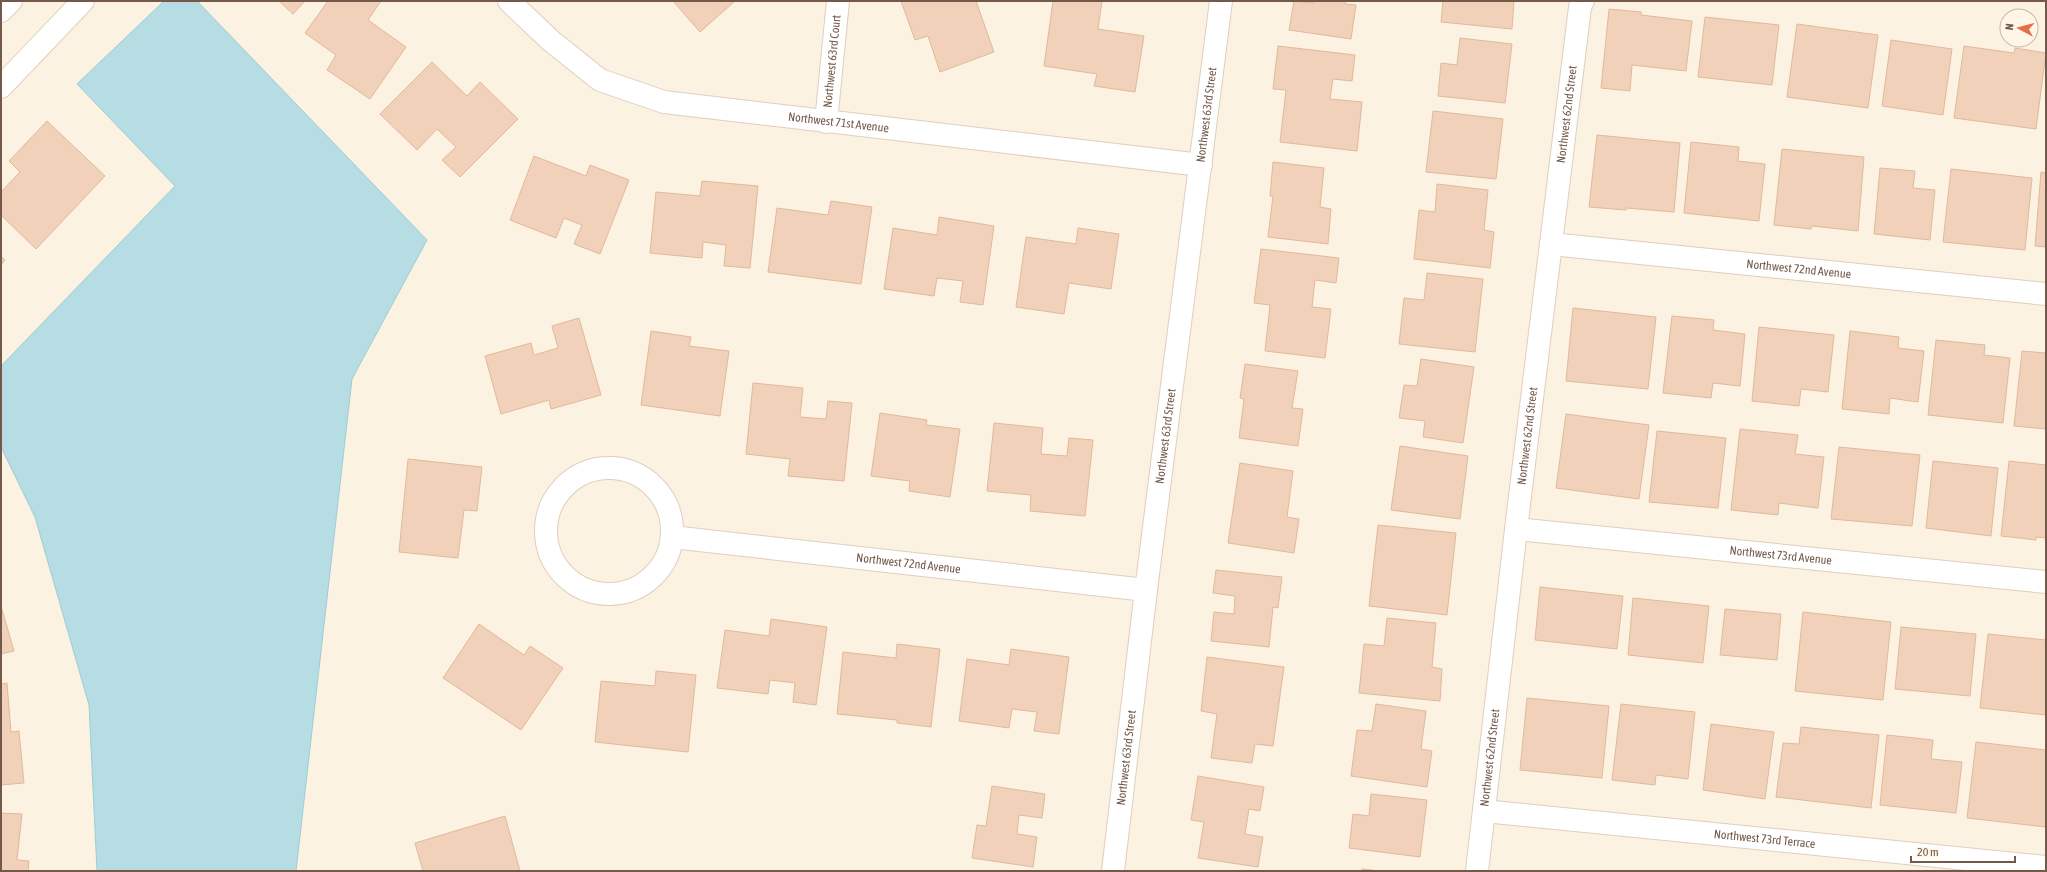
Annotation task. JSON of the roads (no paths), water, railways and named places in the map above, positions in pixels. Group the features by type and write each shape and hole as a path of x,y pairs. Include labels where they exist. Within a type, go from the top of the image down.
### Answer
{"street":[{"path":"1,11 11,1"},
{"path":"1,87 83,1"},
{"name":"Northwest 71st Avenue","path":"509,1 550,40 600,80 664,102 1201,165"},
{"name":"Northwest 63rd Court","path":"826,122 838,1"},
{"name":"Northwest 63rd Street","path":"1113,871 1146,590 1221,1"},
{"name":"Northwest 62nd Street","path":"1477,871 1516,529 1580,7 1583,1"},
{"name":"Northwest 72nd Avenue","path":"1551,244 2046,294"},
{"path":"606,466 627,469 647,479 662,495 671,515 672,537 667,557 656,574 640,587 621,594 600,594 581,588 564,576 552,560 546,541 546,521 552,501 566,484 584,472 606,466"},
{"name":"Northwest 73rd Avenue","path":"1516,529 2046,582"},
{"name":"Northwest 72nd Avenue","path":"672,537 1146,590"},
{"name":"Northwest 73rd Terrace","path":"1484,811 2046,868"}],"water":[{"path":"164,1 197,1 427,240 352,379 296,871 97,871 89,705 35,517 1,447 1,366 175,186 77,84"}]}
